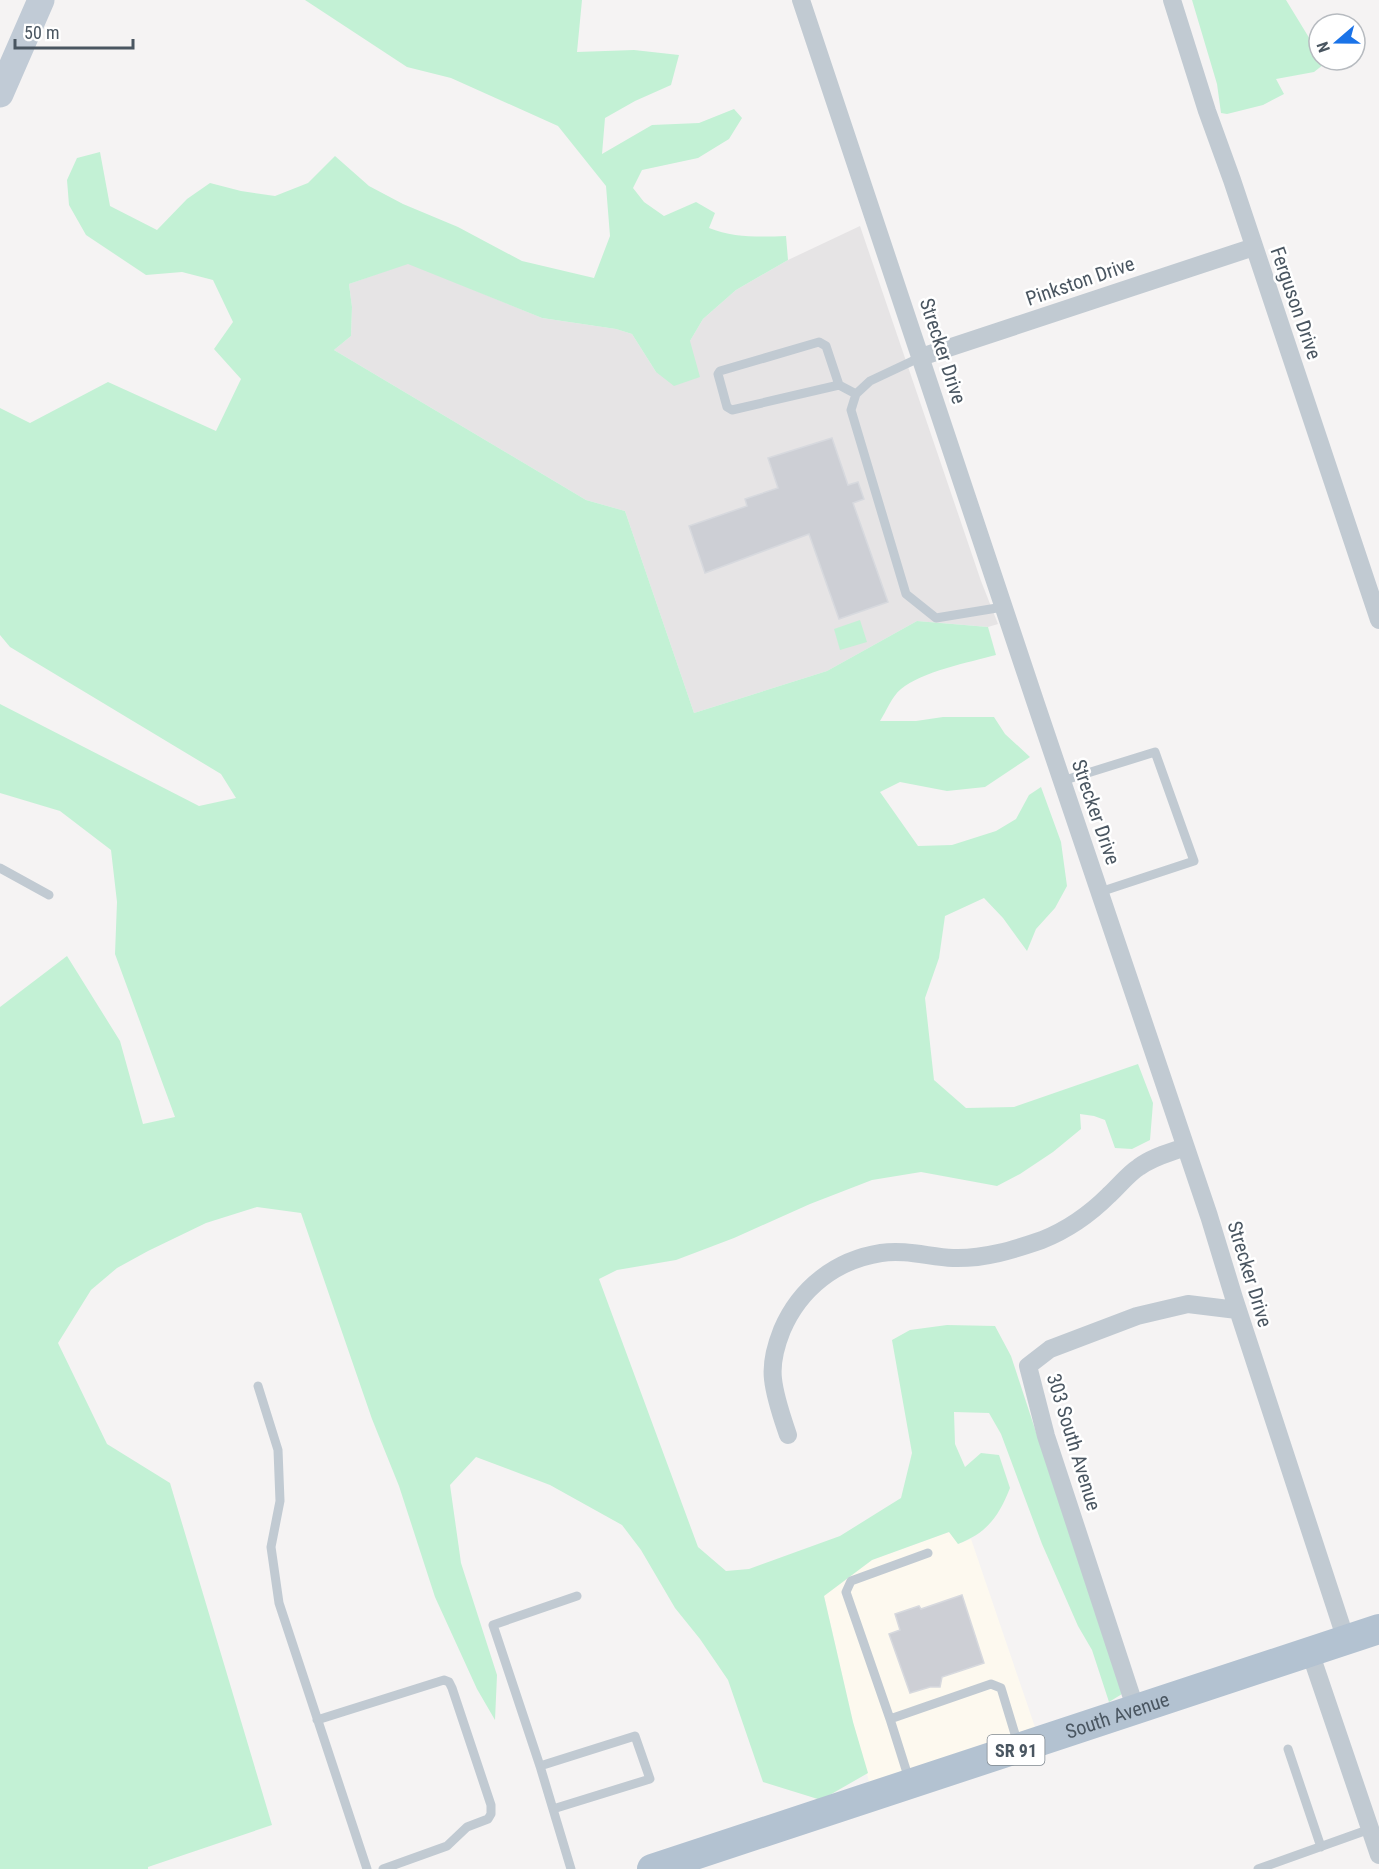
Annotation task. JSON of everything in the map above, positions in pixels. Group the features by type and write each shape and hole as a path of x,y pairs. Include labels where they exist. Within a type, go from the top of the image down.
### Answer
{"main road":[{"name":"South Avenue","path":"652,1869 1379,1629"}],"street":[{"path":"0,94 42,0"},
{"name":"Strecker Drive","path":"801,0 1209,1216 1346,1640"},
{"name":"Ferguson Drive","path":"1172,0 1207,111 1379,620"},
{"name":"Pinkston Drive","path":"921,357 1254,247"},
{"path":"788,1436 772,1379 776,1349 786,1320 805,1291 817,1280 844,1264 880,1253 896,1251 955,1258 982,1257 1017,1249 1065,1229 1094,1209 1137,1168 1185,1147"},
{"name":"303 South Avenue","path":"1136,1710 1046,1436 1028,1366 1050,1348 1137,1316 1188,1304 1238,1310"},
{"path":"1310,1652 1379,1855"}],"lane":[{"path":"839,385 826,346 819,342 720,371 718,374 727,407 732,410 839,385 856,394"},
{"path":"921,357 870,381 856,394 851,410 906,594 936,618 1004,607"},
{"path":"1062,781 1155,752 1194,861 1100,892"},
{"path":"0,868 49,896"},
{"path":"258,1386 278,1450 280,1501 271,1547 279,1603 367,1869"},
{"path":"911,1784 846,1592 851,1581 928,1553"},
{"path":"572,1869 493,1625 577,1596"},
{"path":"317,1720 444,1680 449,1682 452,1688 491,1805 491,1814 488,1819 467,1827 447,1846 383,1869"},
{"path":"890,1719 991,1684 1001,1688 1020,1749"},
{"path":"540,1766 635,1736 650,1779 553,1809"},
{"path":"1288,1749 1321,1847"},
{"path":"1258,1869 1370,1829"}],"shaded area":[{"path":"860,226 981,581 998,624 988,627 917,621 827,671 694,713 625,511 586,500 334,350 351,336 352,307 349,284 408,263 542,318 616,329 632,334 656,372 690,341 703,319 736,290 788,260"},
{"path":"949,1532 958,1544 971,1539 1038,1736 871,1789 824,1596 872,1560"}],"green space":[{"path":"305,0 582,0 577,52 634,50 679,55 671,85 605,118 602,154 652,125 699,123 734,109 742,118 729,139 698,158 642,170 633,188 644,202 664,216 696,202 715,213 709,228 737,235 786,236 788,260 736,290 703,319 690,341 700,377 674,386 656,372 632,334 616,329 542,318 408,264 349,284 352,307 351,336 334,350 586,500 625,511 694,713 827,671 917,621 988,627 996,655 946,668 910,683 895,696 880,721 994,717 1005,734 1030,757 985,787 947,791 900,782 880,792 918,846 952,845 996,831 1016,819 1029,795 1041,787 1061,842 1067,886 1055,908 1036,929 1027,951 1003,918 984,898 945,916 939,958 925,998 934,1080 966,1108 1014,1107 1138,1064 1153,1103 1150,1140 1132,1149 1115,1148 1105,1120 1080,1114 1081,1129 1053,1152 997,1186 921,1172 872,1180 676,1260 617,1270 599,1279 698,1547 726,1571 749,1569 840,1536 901,1498 912,1453 892,1340 910,1330 947,1325 995,1326 1011,1356 1122,1694 1109,1702 1092,1650 1078,1626 1042,1544 1001,1434 989,1413 954,1412 955,1444 965,1467 981,1453 999,1455 1010,1488 996,1515 977,1535 958,1544 949,1532 872,1560 824,1596 853,1722 868,1773 821,1800 763,1782 728,1680 675,1608 641,1550 622,1525 550,1485 476,1457 450,1485 461,1563 497,1675 495,1720 477,1689 435,1597 399,1486 372,1419 301,1213 257,1207 206,1223 117,1268 91,1290 58,1343 107,1444 170,1483 272,1825 148,1867 148,1869 0,1869 0,1007 67,956 120,1041 143,1124 175,1117 115,954 117,902 111,850 60,811 0,793 0,704 199,806 236,798 221,774 10,647 0,635 0,408 30,423 108,382 216,431 241,379 214,349 233,322 213,280 182,272 146,275 86,235 69,205 67,180 77,158 100,152 110,206 157,230 187,199 210,183 275,196 308,183 335,156 369,186 403,204 458,227 522,261 594,278 610,236 606,186 558,126 451,78 407,67"},
{"path":"1192,0 1286,0 1307,34 1307,72 1314,72 1276,79 1284,94 1263,105 1227,114 1221,113 1217,84"},
{"path":"860,620 867,642 840,650 834,629"}],"building":[{"path":"832,438 848,485 858,482 864,499 853,503 888,602 839,619 809,534 705,573 689,526 747,506 745,499 778,488 768,458"},
{"path":"962,1595 984,1663 942,1677 940,1687 930,1687 910,1693 889,1634 900,1630 895,1614 919,1606 921,1609"}]}
